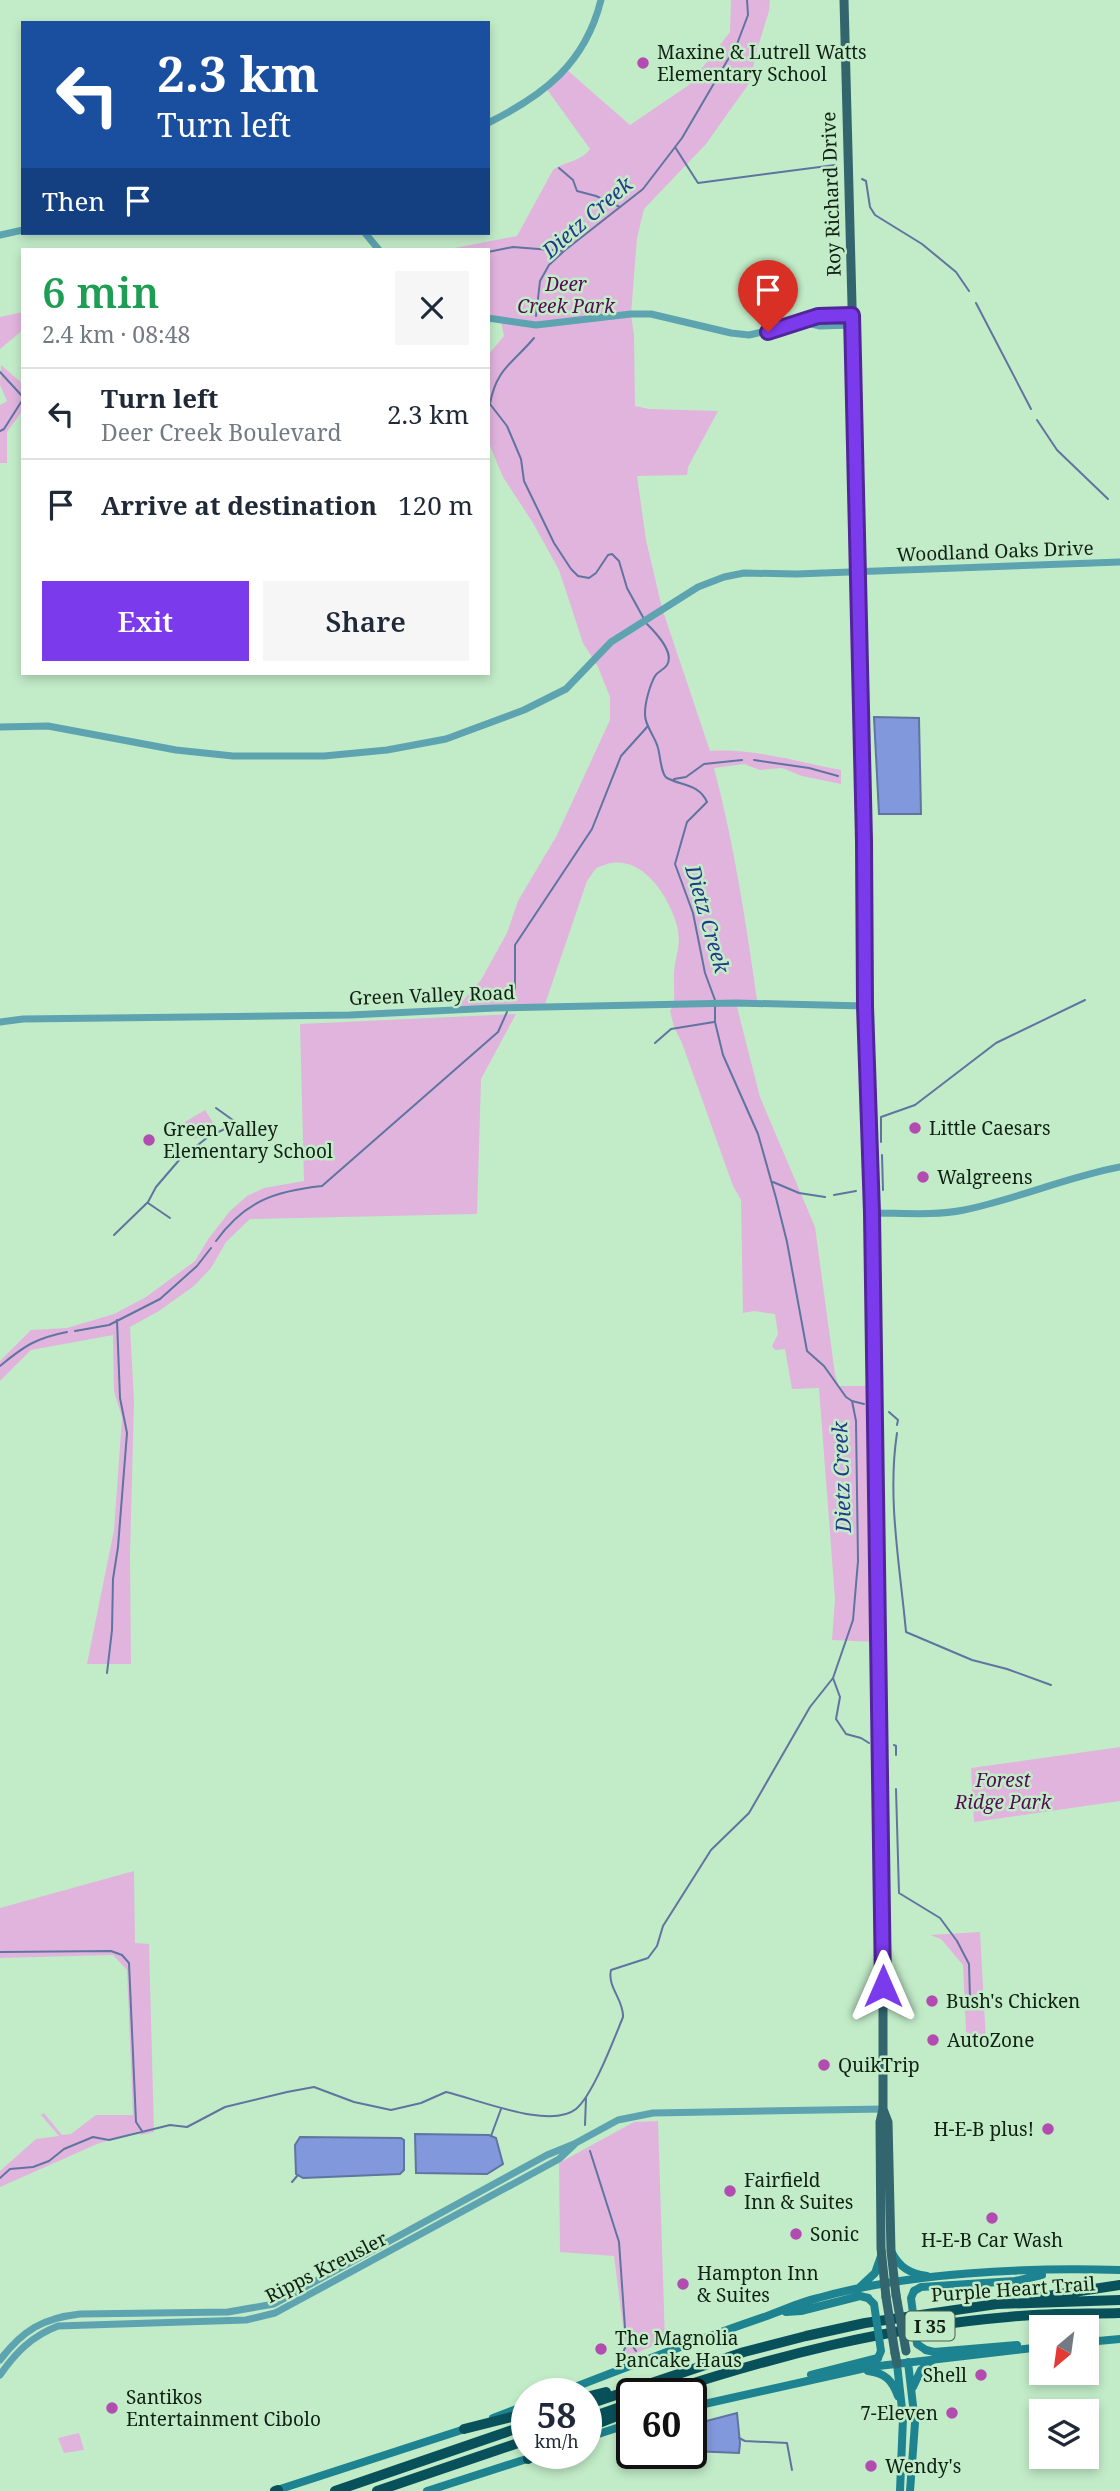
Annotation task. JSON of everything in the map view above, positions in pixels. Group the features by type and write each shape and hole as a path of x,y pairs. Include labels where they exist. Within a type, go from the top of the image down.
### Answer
{"highway":[{"path":"997,2304 1120,2285"},
{"name":"Purple Heart Trail","path":"668,2378 806,2336 918,2314 997,2304 1120,2300"},
{"name":"Purple Heart Trail","path":"707,2379 803,2350 895,2331 1011,2316 1120,2314"},
{"path":"464,2429 511,2417"},
{"path":"335,2491 511,2431"},
{"path":"377,2491 511,2445"}],"main road":[{"name":"Roy Richard Drive","path":"844,0 859,571 865,1006 872,1213 883,1922 881,2256 889,2284"},
{"name":"Roy Richard Drive","path":"883,2109 888,2122 891,2251 889,2284"},
{"path":"891,2251 897,2262 908,2272 937,2278"},
{"path":"855,2290 872,2278 881,2256"},
{"path":"1029,2346 1008,2344 934,2352 926,2350 917,2344 911,2298 914,2291 921,2287 1015,2281 1065,2270"},
{"path":"597,2378 817,2298 855,2290 937,2278 1065,2270 1120,2270"},
{"path":"889,2284 902,2405 900,2491"},
{"path":"775,2313 801,2311 860,2296 868,2298 874,2304 881,2351 878,2358 821,2371 775,2388"},
{"path":"891,2296 906,2351 912,2390 915,2424 910,2491"},
{"path":"1099,2341 1120,2339"},
{"path":"707,2403 857,2370 1029,2348"},
{"path":"912,2390 921,2370 935,2359"},
{"path":"857,2370 876,2372 888,2378 893,2383 902,2405"},
{"path":"276,2491 511,2411"},
{"path":"427,2491 511,2463"}],"street":[{"path":"490,122 540,93 563,73 585,41 601,0"},
{"path":"0,235 21,230"},
{"path":"490,318 536,325 652,314 731,334 749,335 803,322 811,325 852,320"},
{"name":"Woodland Oaks Drive","path":"0,727 48,726 176,750 233,756 313,756 387,750 453,737 524,710 566,689 611,642 629,629 698,587 733,575 757,572 796,574 1120,562"},
{"name":"Green Valley Road","path":"0,1022 23,1019 360,1014 729,1003 865,1006"},
{"path":"872,1213 945,1213 965,1210 1083,1174 1120,1167"},
{"name":"Ripps Kreusler","path":"0,2360 23,2335 36,2326 61,2316 228,2312 274,2304 526,2166 618,2120 653,2113 883,2109"},
{"name":"Ripps Kreusler","path":"0,2375 26,2344 40,2333 58,2326 246,2320 275,2313 559,2159 574,2144"}],"green space":[{"name":"Deer Creek Park","path":"731,0 770,0 750,82 706,144 644,209 637,238 631,314 635,406 649,409 718,411 688,467 687,475 637,476 646,540 662,608 710,751 759,754 841,770 841,784 802,776 782,768 760,770 744,764 714,768 739,883 757,1000 736,1003 760,1097 815,1227 838,1386 875,1386 879,1642 832,1640 835,1599 819,1388 792,1389 785,1349 775,1350 772,1346 778,1334 775,1314 754,1311 743,1313 741,1200 733,1186 674,1027 670,1011 674,998 678,933 673,914 661,891 642,871 632,865 607,864 598,868 587,881 544,1007 455,1010 481,980 507,933 518,901 557,835 610,720 610,697 598,667 583,643 559,570 503,477 490,446 490,353 504,336 501,321 490,318 490,248 454,248 517,236 553,170 582,156 590,149 546,88 566,69 630,125 689,85 730,32"},
{"path":"21,312 21,332 0,349 0,317"},
{"path":"1,365 21,382 21,413 7,432 7,463 0,463 0,405 7,401 0,385"},
{"path":"516,1014 481,1079 477,1214 250,1219 226,1242 211,1268 194,1286 159,1311 130,1327 134,1401 130,1554 131,1664 87,1664 114,1530 122,1418 114,1391 113,1335 31,1350 0,1381 0,1361 31,1330 67,1328 114,1314 146,1297 195,1261 230,1211 247,1196 264,1188 304,1181 300,1024"},
{"path":"205,1110 214,1124 195,1139 185,1122"},
{"name":"Forest Ridge Park","path":"1120,1747 1120,1801 974,1822 971,1768"},
{"path":"134,1871 135,1943 149,1944 154,2132 141,2135 139,2131 97,2144 0,2187 0,2171 36,2139 59,2136 41,2115 44,2113 62,2135 71,2134 96,2115 133,2115 127,1970 113,1955 0,1958 0,1908"},
{"path":"980,1932 986,2041 966,2032 963,1965 941,1939 930,1935"},
{"path":"658,2121 665,2341 627,2357 614,2256 560,2252 559,2163 634,2122"},
{"path":"79,2433 84,2450 64,2453 58,2438"}],"water":[{"path":"874,717 919,718 921,814 879,814"},
{"path":"415,2134 489,2135 496,2138 503,2164 487,2174 416,2173"},
{"path":"300,2137 401,2138 404,2140 404,2170 400,2174 303,2178 296,2174 295,2145"},
{"path":"737,2413 739,2453 707,2452 707,2421"}],"waterway":[{"name":"Dietz Creek","path":"536,316 540,281 549,265 643,189 682,138 737,44 748,15 747,0"},
{"path":"675,147 698,183 835,165"},
{"path":"559,168 573,180 577,191 620,207"},
{"path":"862,179 866,181 870,207 875,215 922,244 956,272 969,291"},
{"path":"490,252 513,247 564,251"},
{"path":"976,303 1031,409"},
{"name":"Dietz Creek","path":"534,338 501,374 490,404 507,426 521,459 524,481 554,543 571,569 578,576 589,578 596,573 608,555 612,554 619,561 627,588 644,619"},
{"path":"0,372 21,395"},
{"path":"0,431 21,402"},
{"path":"1037,420 1057,450 1108,499"},
{"name":"Dietz Creek","path":"647,624 663,643 669,660 651,684 645,713 646,722 658,748 663,773 667,778 695,789 707,802 687,822 675,864 693,913 705,973 715,1000"},
{"path":"511,1000 515,988 515,945 592,829 621,756 648,726"},
{"path":"674,779 686,777 704,764 742,760"},
{"path":"754,760 809,768 838,776"},
{"path":"881,1142 881,1117 915,1105 996,1043 1085,1000"},
{"name":"Dietz Creek","path":"0,2178 10,2169 33,2167 49,2161 64,2149 93,2137 109,2140 170,2125 187,2127 225,2107 314,2087 354,2102 391,2110 421,2103 446,2092 532,2115 564,2115 583,2102 623,2017 611,1982 611,1970 648,1958 657,1946 663,1926 711,1850 749,1813 810,1707 833,1678 853,1620 858,1561 856,1421 852,1401 846,1397 824,1366 807,1351 776,1198 758,1134 723,1055 715,1022 715,1005"},
{"path":"216,1241 238,1216 262,1200 290,1191 322,1186 498,1032 507,1012"},
{"path":"655,1043 671,1029 714,1022"},
{"path":"114,1235 148,1202 156,1187 180,1159 208,1137 237,1123 216,1108"},
{"path":"882,1155 883,1190"},
{"path":"773,1182 799,1193 825,1197"},
{"path":"834,1195 856,1191"},
{"path":"148,1203 170,1218"},
{"path":"75,1331 109,1325 160,1299 197,1266 211,1248"},
{"path":"107,1673 127,1433 120,1398 117,1320"},
{"path":"0,1366 31,1344 67,1332"},
{"path":"852,1401 864,1404"},
{"path":"889,1412 898,1420 897,1425"},
{"path":"897,1433 894,1507 906,1632 972,1660 1051,1685"},
{"path":"833,1678 840,1697 836,1719 846,1734 869,1743"},
{"path":"894,1745 896,1755"},
{"path":"896,1789 899,1893 940,1918 957,1941 969,1964 970,1999"},
{"path":"0,1952 111,1951 122,1955 129,1963 136,2122 142,2131"},
{"path":"585,2125 586,2098"},
{"path":"491,2136 501,2109"},
{"path":"590,2151 619,2242 625,2328 628,2340 636,2351"},
{"path":"292,2182 298,2175"},
{"path":"619,2362 628,2341"},
{"path":"739,2438 745,2441 787,2443 792,2470"}],"place":[{"name":"Maxine & Lutrell Watts Elementary School","path":"643,63"},
{"name":"Little Caesars","path":"915,1128"},
{"name":"Green Valley Elementary School","path":"149,1140"},
{"name":"Walgreens","path":"923,1177"},
{"name":"Bush's Chicken","path":"932,2001"},
{"name":"AutoZone","path":"933,2040"},
{"name":"QuikTrip","path":"824,2065"},
{"name":"H-E-B plus!","path":"1048,2129"},
{"name":"Fairfield Inn & Suites","path":"730,2191"},
{"name":"H-E-B Car Wash","path":"992,2218"},
{"name":"Sonic","path":"796,2234"},
{"name":"Hampton Inn & Suites","path":"683,2284"},
{"name":"The Magnolia Pancake Haus","path":"601,2349"},
{"name":"Shell","path":"981,2375"},
{"name":"Santikos Entertainment Cibolo","path":"112,2408"},
{"name":"7-Eleven","path":"952,2413"},
{"name":"Wendy's","path":"871,2466"}],"route":[{"path":"768,332 818,316 852,315 859,571 865,1006 872,1213 883,1986"}]}
